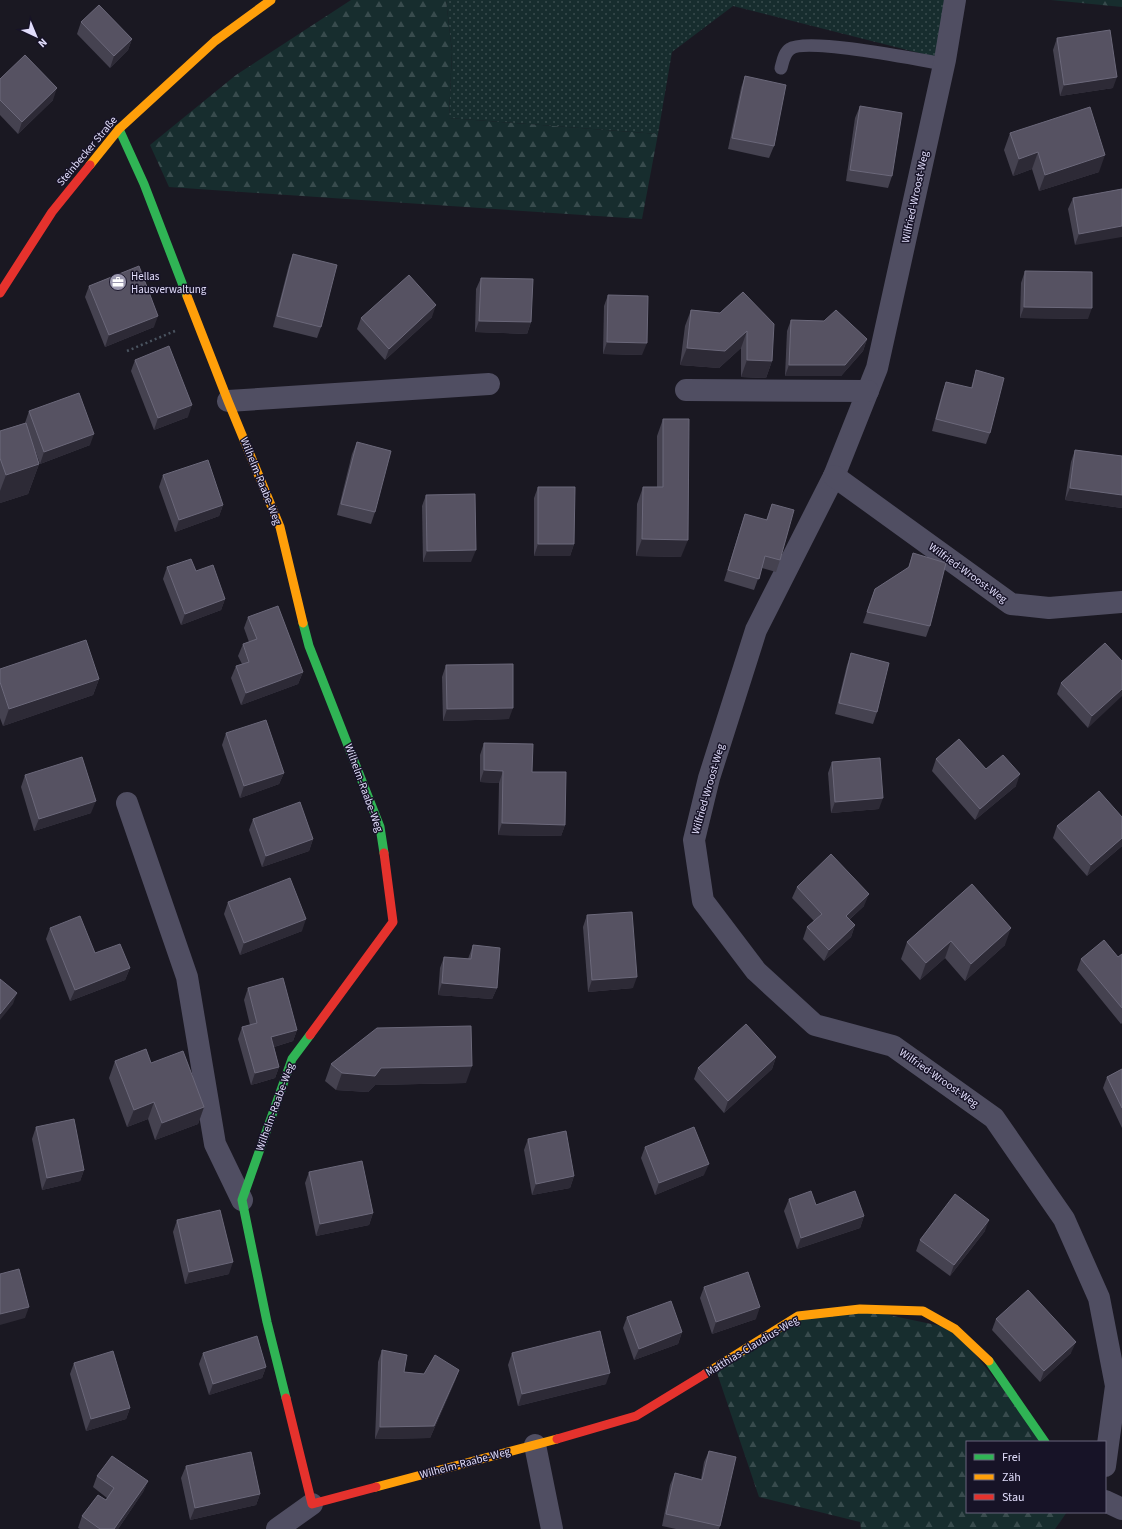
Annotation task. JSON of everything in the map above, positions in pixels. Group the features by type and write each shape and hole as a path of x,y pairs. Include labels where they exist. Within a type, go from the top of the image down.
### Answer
{"street":[{"name":"Steinbecker Straße","path":"0,293 52,212 119,129 215,41 271,0"},
{"name":"Wilfried-Wroost-Weg","path":"955,0 944,64 877,368 834,476 756,630 712,770 694,840 703,901 756,971 815,1025 893,1046 994,1118 1064,1219 1099,1298 1116,1386 1106,1459"},
{"name":"Wilhelm-Raabe-Weg","path":"119,129 144,184 228,401 280,527 309,646 380,828 393,922 292,1059 242,1200"},
{"path":"228,401 489,384"},
{"path":"686,390 868,391"},
{"name":"Wilfried-Wroost-Weg","path":"834,476 1010,604 1049,608 1122,602"},
{"path":"127,803 187,977 215,1144 242,1200 267,1322 312,1504"},
{"name":"Matthias-Claudius-Weg","path":"535,1445 636,1416 798,1316 860,1309 923,1311 956,1329 988,1360 1044,1441"},
{"name":"Wilhelm-Raabe-Weg","path":"277,1529 312,1504 535,1445"},
{"path":"535,1445 552,1529"},
{"path":"1106,1502 1122,1510"}],"lane":[{"path":"781,68 784,56 790,49 807,44 828,45 944,64"}],"path":[{"path":"127,351 179,330"}],"green space":[{"path":"351,0 446,0 452,51 449,118 658,134 642,219 169,187 150,145 236,75"},
{"path":"446,0 945,0 935,57 733,6 672,52 658,134 449,118 452,51"},
{"path":"1051,0 1122,0 1122,7"},
{"path":"860,1309 955,1329 1044,1441 966,1441 966,1513 1066,1513 1055,1529 861,1529 860,1522 759,1497 715,1367 798,1316"}],"building":[{"path":"99,5 132,39 114,56 81,22"},
{"path":"1110,30 1117,77 1064,85 1057,38"},
{"path":"25,55 57,88 22,122 0,100 0,79"},
{"path":"745,76 786,85 774,146 732,138"},
{"path":"860,106 902,113 892,176 850,170"},
{"path":"1090,107 1105,155 1045,175 1038,152 1019,159 1010,133"},
{"path":"1122,189 1122,226 1079,234 1073,198"},
{"path":"293,254 337,265 321,327 277,316"},
{"path":"139,266 158,316 109,335 89,286"},
{"path":"1025,271 1092,272 1092,308 1024,307"},
{"path":"409,275 436,305 389,349 361,318"},
{"path":"481,278 533,279 531,322 479,321"},
{"path":"743,292 774,324 772,361 747,360 747,331 725,351 687,348 691,310 720,313"},
{"path":"608,295 648,296 647,343 607,342"},
{"path":"836,310 867,339 845,365 789,365 791,320 824,321"},
{"path":"169,346 192,405 158,418 135,360"},
{"path":"976,370 1004,378 990,433 936,419 946,382 972,388"},
{"path":"79,393 94,434 44,452 29,411"},
{"path":"663,419 689,419 688,540 642,539 643,487 663,487"},
{"path":"26,423 39,464 6,475 0,458 0,431"},
{"path":"357,442 391,451 375,512 341,504"},
{"path":"1075,450 1122,456 1122,495 1070,488"},
{"path":"208,460 223,505 179,520 163,475"},
{"path":"538,487 575,487 574,544 538,544"},
{"path":"475,494 476,550 427,551 426,495"},
{"path":"772,504 794,510 780,560 765,556 759,579 728,570 745,514 767,520"},
{"path":"913,553 946,563 930,626 867,612 875,589 909,567"},
{"path":"191,559 196,571 213,565 225,599 185,614 167,567"},
{"path":"278,606 303,672 246,693 236,666 249,662 243,644 257,639 248,617"},
{"path":"86,640 99,679 9,709 0,682 0,669"},
{"path":"1105,643 1122,661 1122,689 1092,716 1061,683"},
{"path":"851,653 889,663 877,712 839,703"},
{"path":"513,664 513,708 447,709 446,665"},
{"path":"266,720 284,773 244,786 226,733"},
{"path":"959,739 986,769 1003,755 1020,774 980,809 936,759"},
{"path":"484,743 533,744 532,772 566,772 565,825 502,823 503,771 484,770"},
{"path":"82,757 96,801 39,819 25,775"},
{"path":"880,758 883,798 835,802 832,762"},
{"path":"1099,791 1122,817 1122,838 1091,865 1057,826"},
{"path":"300,802 313,839 266,856 253,819"},
{"path":"831,854 869,894 846,916 855,925 829,950 807,927 822,914 797,887"},
{"path":"290,878 306,919 244,943 228,902"},
{"path":"972,884 1011,928 971,964 951,941 926,963 907,942"},
{"path":"632,912 637,977 592,980 587,915"},
{"path":"80,916 95,953 120,944 130,968 75,990 50,928"},
{"path":"1104,940 1118,957 1122,954 1122,1008 1081,959"},
{"path":"473,945 500,948 497,988 442,983 444,957 471,959"},
{"path":"283,978 297,1030 271,1037 279,1067 255,1073 242,1027 257,1023 248,988"},
{"path":"0,979 17,993 0,1014"},
{"path":"746,1024 776,1057 728,1101 698,1068"},
{"path":"471,1026 472,1066 381,1068 375,1076 342,1073 331,1064 377,1028"},
{"path":"146,1049 151,1063 183,1051 204,1107 162,1123 154,1102 134,1110 115,1061"},
{"path":"1122,1069 1122,1108 1107,1077"},
{"path":"74,1119 84,1170 47,1178 36,1127"},
{"path":"694,1127 709,1164 659,1183 645,1147"},
{"path":"566,1131 574,1176 536,1184 528,1139"},
{"path":"362,1161 373,1213 320,1224 309,1172"},
{"path":"811,1191 816,1205 855,1191 864,1216 801,1238 789,1199"},
{"path":"955,1194 989,1220 954,1265 920,1240"},
{"path":"220,1210 233,1262 189,1272 177,1220"},
{"path":"19,1269 29,1307 0,1314 0,1274"},
{"path":"748,1272 760,1307 716,1322 704,1287"},
{"path":"1028,1290 1076,1342 1044,1371 996,1319"},
{"path":"671,1301 682,1332 639,1349 627,1317"},
{"path":"600,1331 610,1373 522,1394 512,1353"},
{"path":"257,1336 266,1367 213,1384 203,1353"},
{"path":"382,1350 407,1355 404,1372 424,1374 435,1355 459,1370 434,1426 380,1427"},
{"path":"113,1351 130,1408 91,1419 74,1363"},
{"path":"709,1451 736,1457 720,1526 666,1514 675,1473 702,1480"},
{"path":"251,1452 260,1494 195,1508 186,1466"},
{"path":"112,1456 148,1481 114,1529 100,1529 82,1516 98,1495 106,1500 114,1488 97,1476"}],"traffic: fast":[{"path":"119,129 144,184 187,296"},
{"path":"303,623 309,646 380,827 384,853"},
{"path":"286,1398 267,1322 242,1200 292,1059 310,1035"},
{"path":"989,1361 1044,1441"}],"traffic: slow":[{"path":"90,165 119,129 215,41 271,0"},
{"path":"187,296 280,527 303,623"},
{"path":"705,1374 798,1316 860,1309 923,1311 955,1329 989,1361"},
{"path":"376,1487 557,1439"}],"traffic: jam":[{"path":"0,293 52,212 90,165"},
{"path":"310,1035 393,922 384,853"},
{"path":"557,1439 636,1416 705,1374"},
{"path":"286,1398 312,1504 376,1487"}],"place":[{"name":"Hellas Hausverwaltung","path":"118,282"}]}
